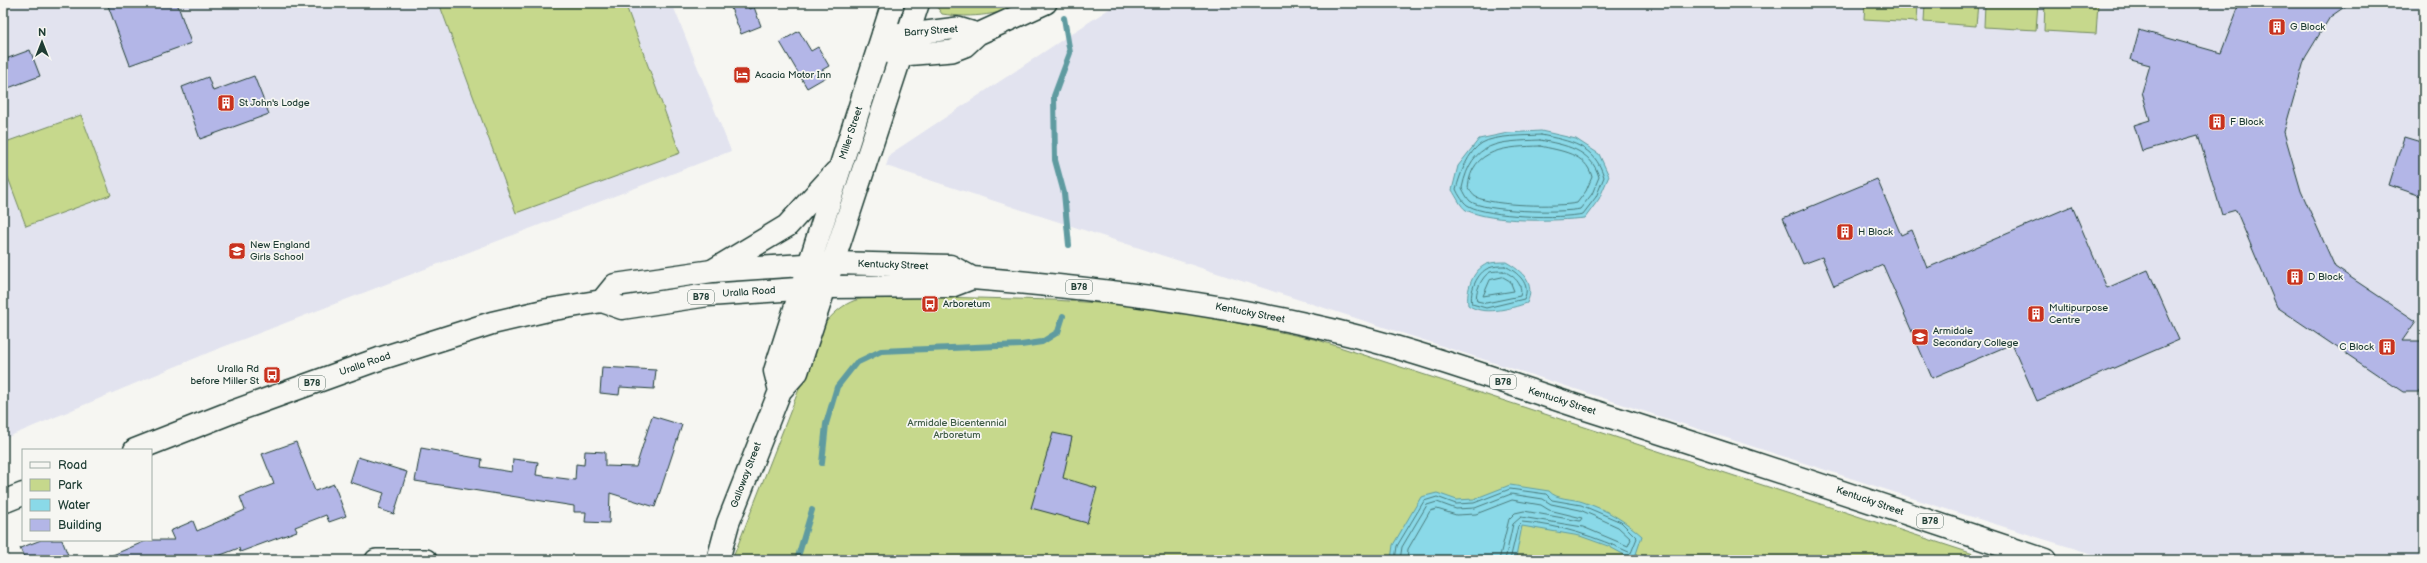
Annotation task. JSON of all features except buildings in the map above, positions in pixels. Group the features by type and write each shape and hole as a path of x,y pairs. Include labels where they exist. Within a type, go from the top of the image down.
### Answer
{"main road":[{"name":"Miller Street","path":"810,264 893,3"},
{"path":"834,263 910,34 918,3"},
{"path":"712,271 787,226 841,167"},
{"name":"Kentucky Street","path":"810,264 834,263 950,266 972,278 1121,292 1185,301 1306,324 1434,359 1816,482 2045,560"},
{"name":"Galloway Street","path":"718,560 734,508 780,391 797,372 834,263"},
{"path":"780,391 775,371 810,264"},
{"name":"B78","path":"602,301 615,285 712,271 810,264"},
{"name":"Kentucky Street","path":"826,287 951,286 972,278"},
{"name":"Uralla Road","path":"138,449 232,412 379,359 492,323 548,310 602,301 622,308 708,295 826,287"},
{"path":"3,502 22,494"}],"street":[{"name":"Barry Street","path":"880,42 903,55 952,51 965,46 978,34 1046,3"},
{"name":"Barry Street","path":"880,42 910,34 958,28 978,34"},
{"path":"376,560 426,560"}],"shaded area":[{"name":"New England Girls School","path":"3,3 672,3 731,151 210,352 3,439"},
{"name":"Armidale Secondary College","path":"1118,3 2424,3 2424,560 2112,560 1946,509 886,166 890,154"}],"green space":[{"path":"439,3 625,3 680,153 516,213"},
{"path":"934,3 1030,3 998,13 965,16 942,14"},
{"path":"1865,3 1918,3 1917,22 1864,19"},
{"path":"1925,3 1978,3 1976,26 1924,22"},
{"path":"1985,3 2038,3 2036,30 1984,27"},
{"path":"2045,3 2098,3 2096,34 2044,31"},
{"path":"81,115 111,195 26,226 3,164 3,143"},
{"name":"Armidale Bicentennial Arboretum","path":"899,296 1054,300 1127,305 1195,314 1318,340 1992,560 732,560 825,323 842,307 858,299"}],"water":[{"path":"1541,131 1576,139 1599,154 1609,176 1599,199 1585,218 1558,220 1507,219 1477,214 1464,209 1452,190 1458,166 1479,139 1508,133"},
{"path":"1506,262 1517,269 1526,278 1530,289 1527,303 1505,309 1489,311 1474,308 1468,305 1469,287 1477,271 1489,263"},
{"path":"1510,485 1549,491 1556,496 1583,502 1600,508 1615,516 1642,536 1634,560 1608,546 1580,536 1522,526 1516,557 1511,560 1391,560 1393,545 1421,497 1437,493 1457,500 1474,499"}],"waterway":[{"path":"1064,18 1070,53 1054,96 1055,160 1064,193 1069,245"},
{"path":"822,463 826,424 837,387 856,363 881,351 1021,345 1042,342 1058,332 1063,316"},
{"path":"797,560 812,510"}],"place":[{"name":"G Block","path":"2277,27"},
{"name":"Acacia Motor Inn","path":"742,75"},
{"name":"St John's Lodge","path":"226,103"},
{"name":"F Block","path":"2217,122"},
{"name":"H Block","path":"1845,232"},
{"name":"New England Girls School","path":"237,251"},
{"name":"D Block","path":"2295,277"},
{"name":"Arboretum","path":"930,304"},
{"name":"Multipurpose Centre","path":"2036,314"},
{"name":"Armidale Secondary College","path":"1920,337"},
{"name":"C Block","path":"2387,347"},
{"name":"Uralla Rd before Miller St","path":"272,375"}]}
